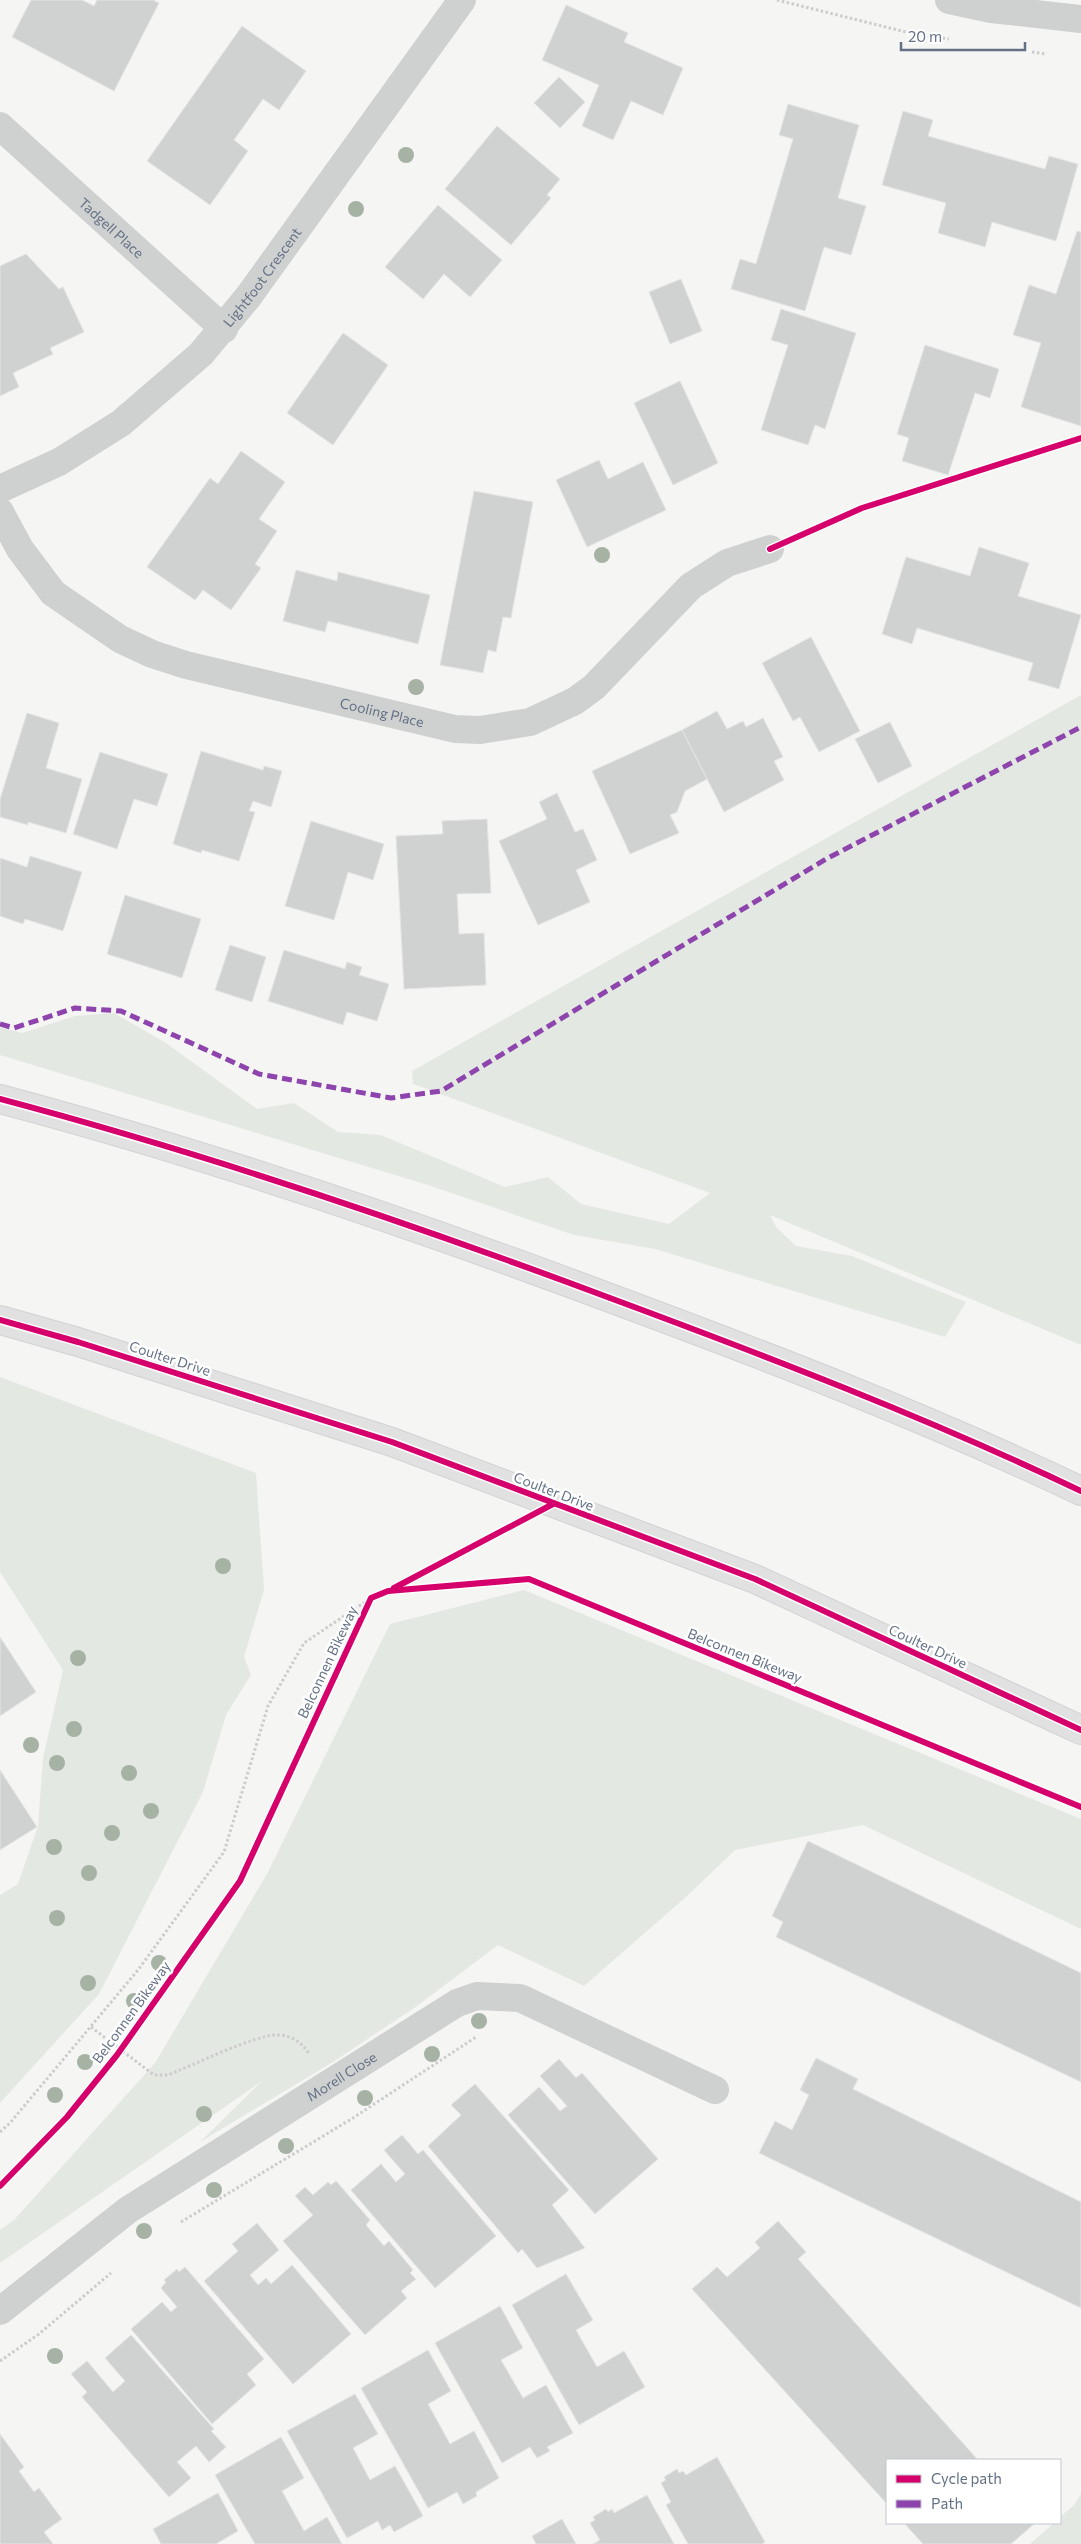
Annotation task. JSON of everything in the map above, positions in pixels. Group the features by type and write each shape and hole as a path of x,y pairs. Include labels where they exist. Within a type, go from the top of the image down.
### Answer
{"main road":[{"path":"0,1099 112,1129 469,1246 804,1370 1022,1463 1081,1491"},
{"name":"Coulter Drive","path":"0,1320 88,1345 392,1442 755,1579 1081,1730"}],"street":[{"name":"Lightfoot Crescent","path":"0,489 60,462 121,423 202,354 224,329 462,0"},
{"path":"949,0 992,9 1081,19"},
{"name":"Tadgell Place","path":"0,126 224,329"},
{"name":"Cooling Place","path":"0,512 20,550 54,593 120,639 152,654 186,665 454,729 480,730 530,722 575,702 594,688 691,586 726,563 770,549"},
{"name":"Morell Close","path":"0,2311 128,2210 457,2003 477,1996 520,1998 714,2090"}],"path":[{"path":"777,0 914,34 953,40"},
{"path":"1030,52 1048,54"},
{"path":"0,2132 10,2123 138,1970 224,1852 268,1706 304,1643 370,1598"},
{"path":"177,2225 353,2118 497,2023 502,1997"},
{"path":"91,2027 119,2052 154,2075 168,2074 255,2040 276,2035 291,2038 303,2045 353,2118"},
{"path":"0,2361 39,2334 114,2270"}],"shaded area":[{"path":"1081,695 1081,1345 770,1215 776,1227 796,1246 852,1256 966,1302 945,1337 655,1249 574,1235 428,1185 0,1055 0,1027 22,1033 75,1016 114,1013 166,1043 257,1109 294,1103 338,1132 381,1135 505,1187 548,1177 581,1204 669,1224 710,1193 413,1084 412,1071"},
{"path":"0,1377 256,1473 264,1590 244,1657 251,1675 226,1715 203,1792 99,1994 0,2103 0,1895 18,1884 38,1826 43,1758 63,1670 0,1572"},
{"path":"524,1590 1081,1819 1081,1929 863,1825 735,1850 686,1897 584,1986 498,1945 417,2006 333,2062 200,2142 262,2081 0,2263 0,2230 14,2220 155,2063 267,1874 390,1624"},
{"path":"1081,2494 1081,2544 1030,2544 1053,2524 1061,2524 1061,2516 1074,2505"}],"building":[{"path":"31,0 82,0 94,6 97,0 153,0 159,3 114,91 12,37"},
{"path":"566,5 628,33 624,42 683,68 663,115 631,101 613,140 582,126 599,85 542,60"},
{"path":"242,26 306,71 279,110 263,99 234,140 248,151 210,205 147,161"},
{"path":"559,77 585,102 560,128 534,103"},
{"path":"788,104 859,125 838,198 866,206 851,255 824,247 805,311 731,289 740,259 756,264 793,139 779,135"},
{"path":"903,111 933,120 928,136 1045,169 1049,156 1078,164 1056,241 992,222 985,247 938,233 946,203 882,185"},
{"path":"497,126 560,179 547,195 551,198 511,245 445,189"},
{"path":"438,205 502,260 470,297 444,274 423,299 385,267"},
{"path":"1077,231 1081,232 1081,426 1021,407 1041,343 1013,335 1029,285 1056,294"},
{"path":"26,254 59,289 63,287 84,332 50,348 53,354 13,373 19,387 0,396 0,266"},
{"path":"681,279 702,331 670,344 649,292"},
{"path":"781,309 856,333 825,429 815,425 808,445 761,430 788,345 771,340"},
{"path":"343,333 388,365 333,445 287,413"},
{"path":"925,345 999,369 990,398 975,393 948,475 902,461 909,438 897,434"},
{"path":"680,381 718,463 673,485 634,403"},
{"path":"241,451 285,482 259,519 277,531 255,564 261,568 231,610 203,590 195,600 147,567 210,478 218,484"},
{"path":"599,460 608,479 643,462 666,510 587,547 556,480"},
{"path":"474,491 533,502 511,618 503,617 496,652 488,650 483,673 440,665"},
{"path":"979,547 1029,563 1018,596 1081,615 1059,689 1028,680 1033,663 917,628 912,644 882,634 906,557 970,576"},
{"path":"296,570 337,581 338,572 430,595 418,644 328,621 325,632 283,621"},
{"path":"811,637 860,731 819,752 800,717 793,721 762,663"},
{"path":"717,711 727,729 743,721 746,727 763,718 783,757 774,761 784,780 724,812 682,730"},
{"path":"27,713 59,723 46,768 82,779 66,833 28,822 28,825 0,817 0,799"},
{"path":"890,722 912,766 878,783 855,739"},
{"path":"682,730 707,779 685,791 677,812 670,815 679,833 630,854 592,771"},
{"path":"201,751 263,770 264,766 282,771 271,807 253,801 249,811 255,812 239,861 202,850 201,853 173,844"},
{"path":"100,752 168,774 157,806 134,799 117,849 73,834"},
{"path":"557,793 575,832 583,829 597,860 576,870 590,902 538,925 499,841 547,819 539,802"},
{"path":"487,819 491,893 457,894 459,934 484,933 486,985 404,989 396,836 443,834 442,821"},
{"path":"311,821 384,844 373,880 348,872 334,920 285,906"},
{"path":"30,856 82,872 63,931 25,919 23,924 0,916 0,858 27,867"},
{"path":"125,895 201,919 182,978 107,954"},
{"path":"230,945 266,957 252,1002 215,990"},
{"path":"284,950 345,969 347,962 362,967 359,975 389,984 377,1021 347,1012 343,1025 268,1001"},
{"path":"0,1637 36,1692 0,1716"},
{"path":"0,1770 37,1827 0,1850"},
{"path":"808,1841 1081,1973 1081,2082 776,1937 783,1922 772,1916"},
{"path":"816,2058 858,2079 853,2089 1081,2202 1081,2308 759,2153 775,2121 792,2130 809,2095 800,2090"},
{"path":"559,2059 576,2078 582,2073 658,2159 595,2214 508,2115 539,2087 560,2111 567,2106 540,2076"},
{"path":"475,2084 569,2190 552,2205 585,2248 537,2268 522,2249 518,2253 428,2146 461,2115 451,2105"},
{"path":"402,2135 418,2154 423,2150 496,2236 435,2288 351,2190 381,2164 396,2182 405,2174 384,2150"},
{"path":"336,2181 370,2220 366,2225 384,2246 389,2241 413,2270 410,2273 416,2279 401,2291 407,2298 365,2335 283,2241 313,2215 295,2196 305,2187 313,2195 328,2182 331,2185"},
{"path":"778,2221 806,2252 798,2259 977,2459 886,2459 886,2503 692,2289 717,2267 727,2277 760,2248 755,2242"},
{"path":"257,2223 279,2250 250,2275 258,2285 266,2278 271,2284 292,2265 351,2334 293,2384 204,2281 238,2251 232,2244"},
{"path":"185,2267 264,2359 247,2374 256,2385 212,2424 131,2329 162,2302 171,2312 177,2307 161,2288 166,2282 164,2280 177,2269 179,2272"},
{"path":"566,2274 593,2320 576,2330 597,2367 624,2351 645,2387 579,2425 512,2305"},
{"path":"500,2306 523,2348 501,2360 523,2398 546,2385 573,2433 547,2447 550,2451 537,2458 530,2447 502,2463 435,2343"},
{"path":"131,2335 214,2429 211,2431 226,2447 209,2462 196,2446 177,2462 191,2478 169,2497 82,2397 87,2392 71,2374 87,2361 113,2392 125,2381 105,2358"},
{"path":"428,2350 451,2391 428,2404 450,2444 474,2431 499,2478 476,2492 477,2496 463,2504 457,2492 428,2508 361,2388"},
{"path":"355,2394 378,2434 353,2448 370,2480 395,2466 423,2516 394,2532 390,2525 382,2530 378,2521 347,2538 287,2431"},
{"path":"0,2434 24,2467 19,2471 34,2492 39,2488 62,2519 44,2532 53,2544 0,2544"},
{"path":"281,2437 304,2478 282,2491 304,2531 327,2517 342,2544 255,2544 215,2475"},
{"path":"717,2457 765,2542 762,2544 688,2544 666,2505 671,2502 661,2483 666,2480 664,2477 677,2469 679,2473 683,2471 686,2475"},
{"path":"218,2493 238,2531 216,2544 161,2544 153,2529"},
{"path":"647,2495 674,2544 593,2544 600,2540 590,2523 595,2520 593,2517 606,2509 608,2512 612,2509 614,2513"},
{"path":"562,2519 576,2544 536,2544 532,2536"},
{"path":"905,2524 1034,2524 1011,2544 923,2544"}],"marked path":[{"path":"0,1024 14,1028 75,1008 121,1011 259,1074 391,1098 441,1091 826,859 1081,727"}],"cycle path":[{"path":"770,549 862,508 1081,438"},
{"path":"0,1099 231,1166 535,1270 848,1389 965,1438 1081,1491"},
{"path":"0,1320 78,1342 392,1442 755,1579 1081,1730"},
{"path":"394,1588 553,1504"},
{"name":"Belconnen Bikeway","path":"0,2186 67,2117 117,2055 240,1881 371,1598 388,1591 529,1579 1081,1807"}]}
